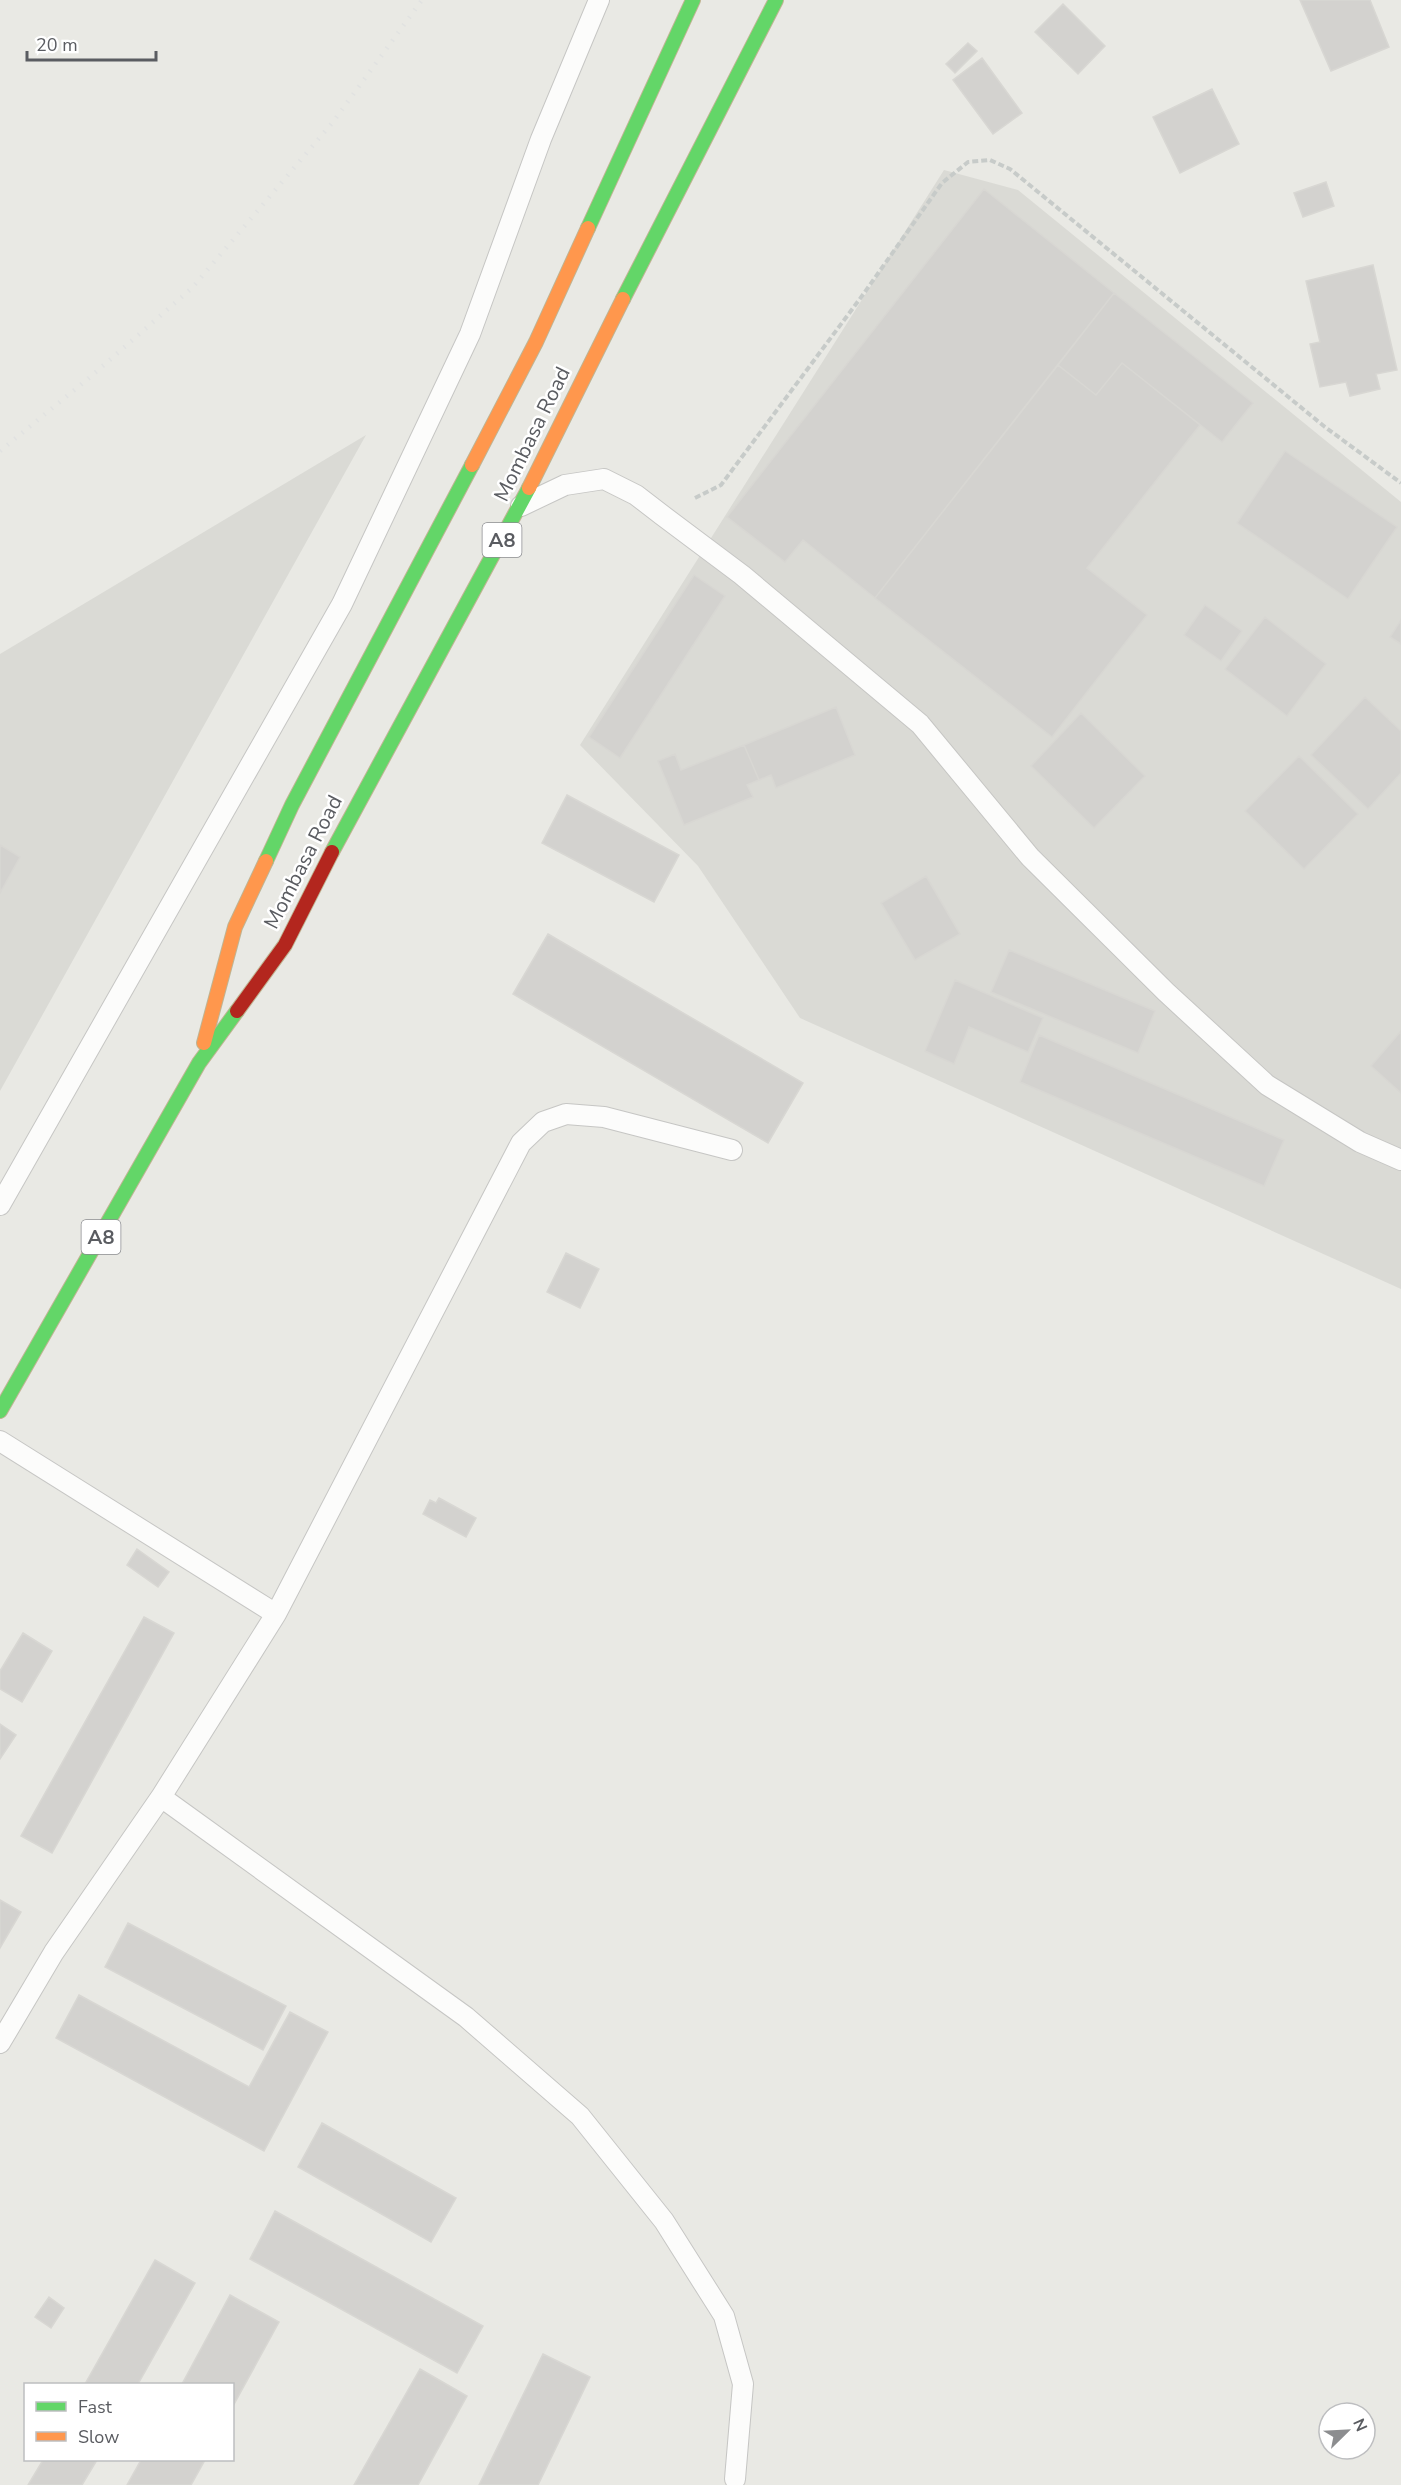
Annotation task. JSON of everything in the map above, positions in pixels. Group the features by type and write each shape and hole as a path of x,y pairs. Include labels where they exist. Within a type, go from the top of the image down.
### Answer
{"highway":[{"name":"Mombasa Road","path":"200,1062 235,927 292,805 416,574 536,342 693,0"},
{"name":"Mombasa Road","path":"0,1411 200,1062 285,945 354,808 518,507 664,214 776,0"}],"lane":[{"path":"0,1205 342,603 470,334 541,139 599,0"},
{"path":"518,507 565,485 604,479 636,495 742,575 920,724 1030,857 1166,992 1267,1085 1360,1142 1401,1160"},
{"path":"0,2043 54,1952 161,1797 276,1614 521,1143 543,1122 566,1114 604,1117 732,1150"},
{"path":"0,1441 276,1614"},
{"path":"161,1797 466,2017 580,2116 664,2221 724,2316 742,2384 735,2479"}],"path":[{"path":"663,515 721,485 862,296 942,183 968,162 990,160 1010,169 1325,426 1401,483"}],"shaded area":[{"path":"944,170 1018,190 1401,502 1401,1289 800,1018 698,866 580,745"},
{"path":"366,435 0,1091 0,654"}],"building":[{"path":"1300,0 1370,0 1389,47 1331,71"},
{"path":"1063,4 1105,46 1078,74 1035,32"},
{"path":"968,43 977,51 955,73 946,64"},
{"path":"982,58 1022,113 993,134 953,80"},
{"path":"1212,89 1239,144 1180,173 1153,117"},
{"path":"1326,182 1334,206 1303,217 1294,193"},
{"path":"984,189 1114,293 875,598 803,540 785,562 727,517"},
{"path":"1373,265 1397,370 1376,374 1380,389 1350,396 1346,382 1320,387 1310,344 1320,342 1306,281"},
{"path":"1114,293 1253,403 1222,442 1122,363 1096,395 1058,365"},
{"path":"1122,363 1200,425 1087,568 1147,615 1052,737 875,598 1058,365 1096,395"},
{"path":"1285,451 1397,527 1348,599 1237,523"},
{"path":"694,575 725,596 620,758 589,737"},
{"path":"1205,605 1242,631 1221,661 1184,635"},
{"path":"1265,617 1326,664 1287,716 1225,669"},
{"path":"1401,620 1401,644 1390,637"},
{"path":"1365,697 1401,731 1401,773 1368,809 1311,755"},
{"path":"836,707 855,755 776,788 771,775 759,780 744,745"},
{"path":"1081,713 1145,776 1094,828 1031,766"},
{"path":"744,745 759,780 747,785 753,797 684,825 658,761 675,754 681,770"},
{"path":"1299,756 1358,814 1304,869 1245,811"},
{"path":"567,795 679,855 654,902 542,843"},
{"path":"0,845 20,857 0,893"},
{"path":"926,876 960,934 915,960 881,903"},
{"path":"548,934 803,1083 768,1143 513,994"},
{"path":"1009,950 1155,1011 1138,1053 991,992"},
{"path":"955,980 1043,1018 1028,1052 969,1027 954,1064 925,1051"},
{"path":"1401,1031 1401,1093 1371,1066"},
{"path":"1039,1035 1284,1140 1264,1186 1020,1082"},
{"path":"566,1253 599,1269 580,1308 547,1292"},
{"path":"439,1498 476,1518 466,1537 423,1514 430,1500 436,1503"},
{"path":"137,1549 169,1572 158,1587 127,1565"},
{"path":"144,1617 174,1633 52,1853 21,1836"},
{"path":"23,1633 52,1651 22,1702 0,1689 0,1671"},
{"path":"0,1724 16,1735 0,1759"},
{"path":"0,1900 21,1912 0,1948"},
{"path":"128,1923 286,2006 263,2050 105,1967"},
{"path":"79,1995 249,2087 290,2012 328,2032 264,2151 56,2038"},
{"path":"322,2123 456,2198 431,2242 298,2167"},
{"path":"275,2211 483,2326 457,2373 250,2259"},
{"path":"155,2260 195,2283 139,2383 86,2383"},
{"path":"230,2295 279,2322 234,2404 234,2383 183,2383"},
{"path":"49,2297 64,2308 51,2328 35,2317"},
{"path":"543,2354 590,2377 538,2485 479,2485"},
{"path":"420,2369 467,2396 418,2485 354,2485"},
{"path":"42,2461 96,2461 82,2485 28,2485"},
{"path":"140,2461 204,2461 191,2485 127,2485"}],"railway":[{"path":"0,451 89,378 192,288 333,122 422,0"}],"traffic: fast":[{"path":"588,228 693,0"},
{"path":"623,299 776,0"},
{"path":"266,861 292,805 472,465"},
{"path":"332,852 529,488"},
{"path":"0,1411 199,1063 237,1011"}],"traffic: slow":[{"path":"472,465 536,342 588,228"},
{"path":"529,488 623,299"},
{"path":"204,1043 235,927 266,861"}],"traffic: jam":[{"path":"237,1011 285,945 332,852"}]}
